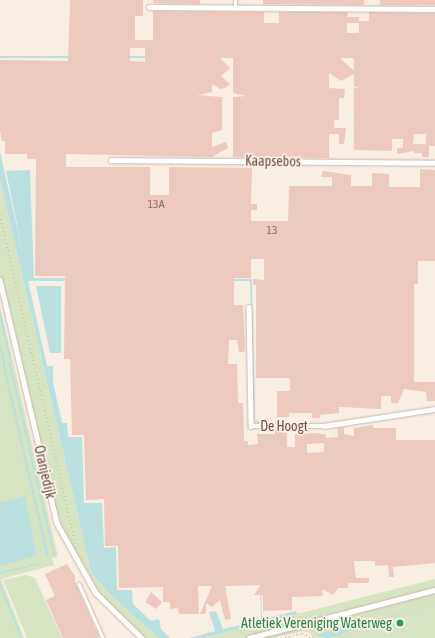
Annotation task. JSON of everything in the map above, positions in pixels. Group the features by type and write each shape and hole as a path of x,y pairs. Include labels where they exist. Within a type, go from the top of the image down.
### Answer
{"street":[{"path":"149,7 235,6 435,9"},
{"name":"Kaapsebos","path":"111,160 435,163"},
{"name":"Oranjedijk","path":"0,280 57,523 96,593 142,638"},
{"name":"De Hoogt","path":"249,307 251,426 324,426 435,409"},
{"path":"249,638 435,590"}],"lane":[{"path":"235,0 235,6"},
{"path":"79,584 103,638"}],"path":[{"path":"0,215 79,546 75,556"},
{"path":"309,634 314,621"},
{"path":"308,631 312,638"},
{"path":"281,638 309,634"}],"green space":[{"path":"0,179 91,572 109,594 159,638 143,638 100,594 56,517 0,277"},
{"path":"0,306 58,556 52,558 54,565 1,579 24,638 0,638"},
{"path":"26,575 35,578 62,638 27,638 3,580"},
{"path":"435,579 435,588 244,638 202,638"},
{"path":"435,591 435,638 313,638 310,633 303,631 274,638 252,638"}],"water":[{"path":"0,56 435,56 435,58 0,58"},
{"path":"0,152 23,253 6,171 30,170 34,278 252,279 255,420 268,423 257,423 254,419 250,281 28,281 47,366 53,366 53,382 62,423 67,423 68,437 82,437 84,503 102,503 104,548 116,547 117,590 132,590 133,604 151,621 159,619 161,629 170,638 159,638 109,594 91,572 0,179"},
{"path":"36,286 61,286 61,353 50,353"},
{"path":"256,434 262,619 296,611 297,614 202,638 190,638 215,631 209,612 216,611 223,629 261,620"},
{"path":"25,496 36,553 32,557 0,566 0,503"},
{"path":"435,605 356,627 340,635 327,638 317,635"}],"building":[{"path":"70,0 143,0 143,16 135,16 135,40 153,40 153,11 264,12 264,23 279,23 279,12 348,12 347,17 359,17 359,21 369,21 369,12 435,13 435,146 429,146 429,157 422,157 422,153 414,153 414,151 397,154 397,148 403,148 403,139 392,139 392,151 354,150 354,88 359,88 354,86 354,74 341,81 329,73 329,88 345,89 344,98 339,98 339,120 334,120 334,128 346,128 344,144 339,144 339,134 329,134 329,158 233,157 233,97 246,96 233,93 233,57 219,57 230,68 221,76 230,84 225,88 220,89 212,84 212,92 197,95 222,97 222,130 212,133 212,147 226,142 228,148 212,157 66,154 66,167 150,167 150,195 169,195 169,167 252,168 251,204 257,204 257,210 251,210 251,221 288,221 289,186 332,186 332,177 321,177 323,171 351,175 351,186 372,186 372,173 389,174 389,187 420,187 420,169 435,170 435,261 418,261 418,284 414,284 414,382 435,382 435,401 427,401 426,392 404,389 398,403 391,403 391,396 381,396 381,409 339,407 339,413 320,415 320,418 312,418 312,413 289,413 289,417 277,417 277,391 290,391 290,378 256,378 256,285 253,285 253,279 264,280 264,259 251,259 251,278 234,278 234,305 243,305 245,348 244,352 239,352 237,340 229,340 228,364 237,364 238,403 243,403 244,441 248,441 248,445 258,444 257,434 275,434 275,430 287,433 287,447 295,447 295,434 317,433 326,435 326,438 338,437 337,428 344,427 344,434 354,436 354,428 373,425 373,428 396,428 396,440 435,440 435,563 393,567 394,577 389,577 388,565 375,566 375,561 354,561 356,578 369,578 369,583 348,583 348,588 338,588 333,595 322,589 323,596 292,597 292,610 263,611 263,595 254,595 261,585 225,586 231,619 225,620 220,600 212,607 206,603 206,614 200,614 212,586 198,586 199,614 179,614 178,608 170,609 170,602 163,602 163,587 119,588 118,546 105,546 104,499 86,500 84,435 72,435 70,359 64,359 65,276 35,276 36,159 27,159 27,154 5,154 5,141 2,141 0,131 0,60 68,61","holes":["347,23 359,23 359,33 347,33","130,48 145,48 145,62 130,61","340,58 354,58 354,71","414,134 426,134 426,144 413,144","324,443 324,452 307,453 307,444"]},
{"path":"153,0 200,0 200,4 153,3"},
{"path":"263,0 364,0 364,5 263,4"},
{"path":"380,0 435,0 435,5 380,5"},
{"path":"67,564 75,576 75,582 99,637 97,638 63,638 46,600 55,596 45,574"},
{"path":"151,592 162,602 156,609 145,602"}],"waterway":[{"path":"0,312 11,360"},
{"path":"0,342 5,363"},
{"path":"10,363 55,556"},
{"path":"4,365 48,555"},
{"path":"0,573 39,564"},
{"path":"0,584 22,638"}],"place":[{"name":"Atletiek Vereniging Waterweg","path":"400,623"}]}
